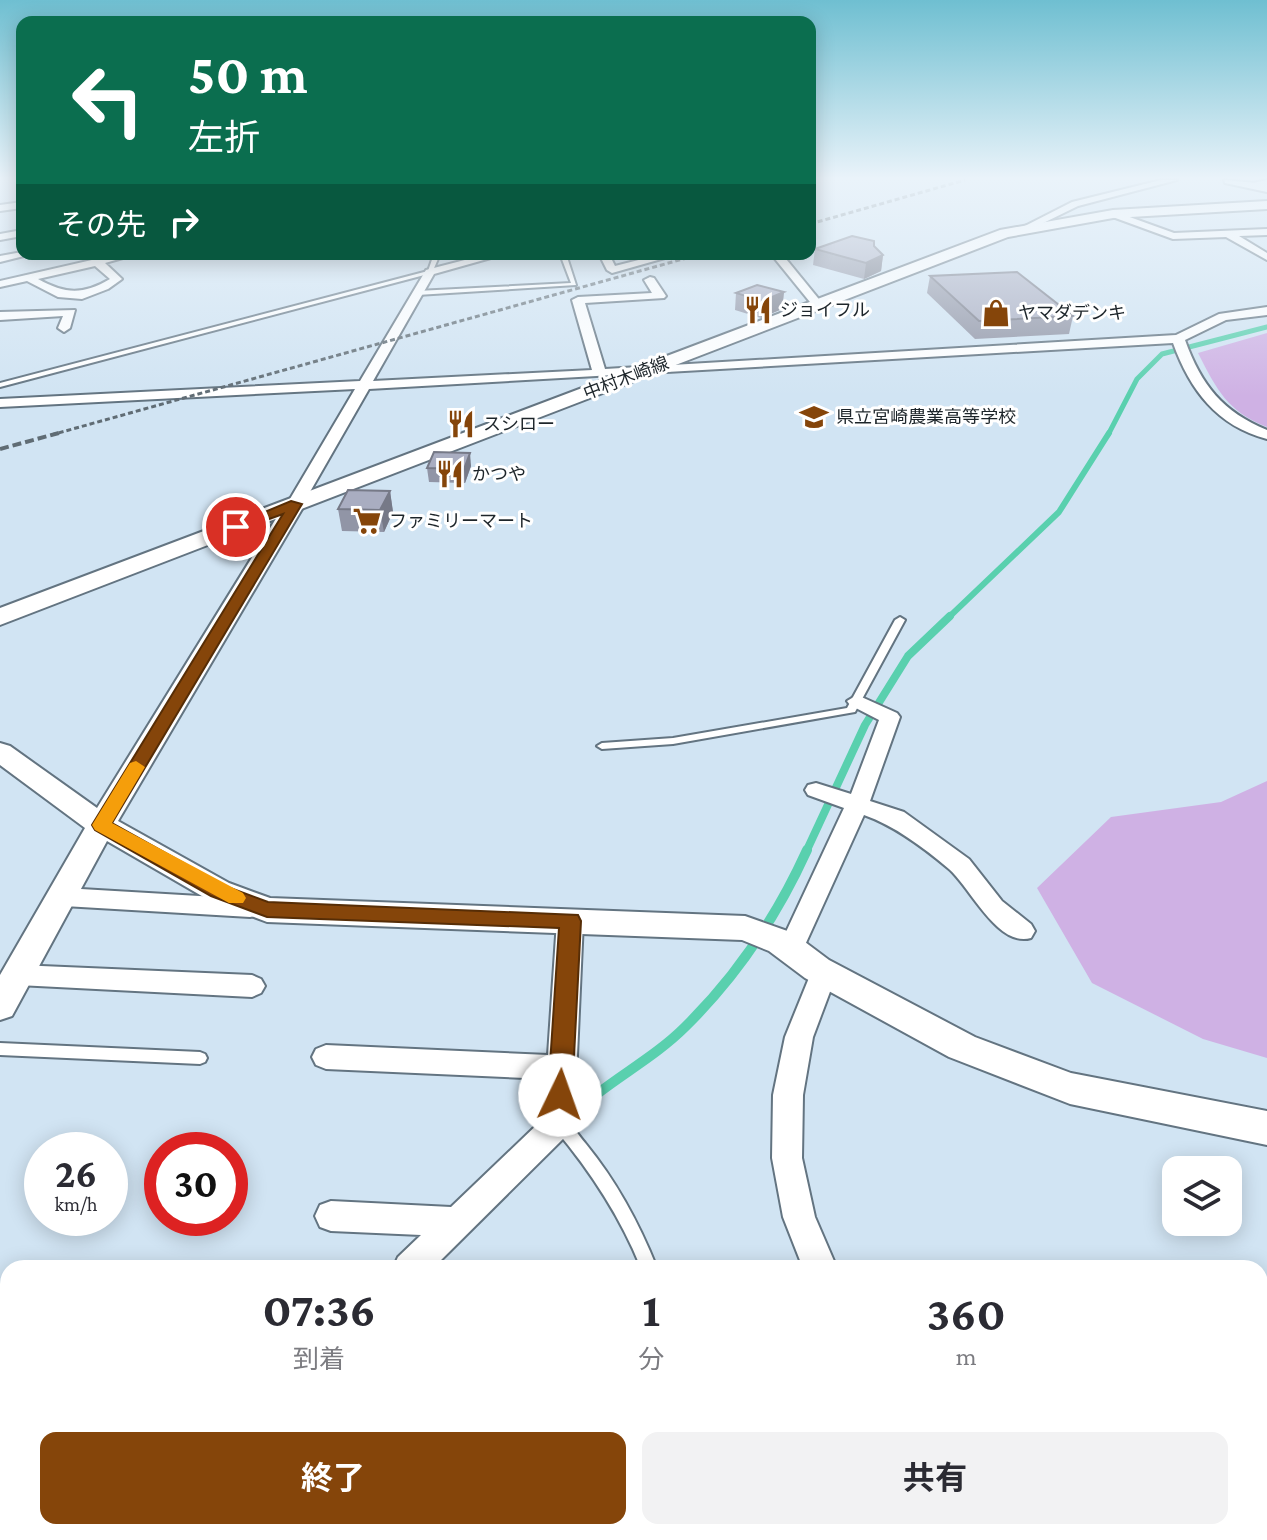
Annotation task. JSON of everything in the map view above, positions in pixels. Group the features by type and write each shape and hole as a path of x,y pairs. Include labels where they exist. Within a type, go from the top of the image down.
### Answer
{"main road":[{"name":"中村木崎線","path":"0,617 962,252"}],"street":[{"path":"0,284 109,260"},
{"path":"0,1006 64,897 101,825 295,504 430,272 477,260"},
{"path":"607,260 612,270 651,260"},
{"path":"781,260 818,305"},
{"path":"29,278 60,297 71,296 102,289 117,279 98,263"},
{"path":"600,374 578,300 660,296 650,280"},
{"path":"0,403 600,374 1178,339 1223,317 1267,311"},
{"path":"0,316 71,312 64,328"},
{"path":"1178,339 1196,386 1238,423 1267,435"},
{"path":"786,946 890,717 857,701"},
{"path":"0,752 101,825 218,891 267,910"},
{"path":"816,790 896,818 960,865 993,907 1022,931"},
{"path":"64,897 226,904 267,910 745,928 786,946 824,973 962,1047 1070,1088 1267,1128"},
{"path":"418,1260 559,1123 570,921"},
{"path":"817,1260 799,1217 787,1158 788,1095 799,1037 824,973"},
{"path":"18,975 252,986"},
{"path":"326,1057 562,1068"},
{"path":"331,1216 458,1222"}],"lane":[{"path":"0,385 430,272 435,260"},
{"path":"417,293 574,284 565,260"},
{"path":"602,746 673,741 851,710 900,620"},
{"path":"0,1049 200,1058"},
{"path":"559,1123 600,1170 635,1229 646,1260"}],"shaded area":[{"path":"1267,333 1267,427 1242,414 1225,398 1198,353"},
{"path":"1267,781 1267,1058 1203,1039 1092,983 1037,888 1111,817 1221,802"}],"building":[{"path":"825,252 880,252 883,255 866,263"},
{"path":"1017,272 1073,316 979,321 930,276"},
{"path":"757,285 784,292 762,301 736,293"},
{"path":"434,452 470,453 464,469 427,468"},
{"path":"348,490 390,491 380,510 338,509"}],"waterway":[{"path":"1108,435 1137,379 1162,354 1267,327"},
{"path":"948,618 1059,512 1109,433"},
{"path":"806,852 865,725 908,656 950,616"},
{"path":"569,1119 597,1094 671,1040 722,987 769,922 806,852"}],"railway":[{"path":"51,435 679,260"},
{"path":"0,449 59,433"}],"slow traffic":[{"path":"136,767 101,825 144,846 218,891 236,898"}],"place":[{"name":"ジョイフル","path":"758,310"},
{"name":"ヤマダデンキ","path":"996,313"},
{"name":"県立宮崎農業高等学校","path":"814,417"},
{"name":"スシロー","path":"461,424"},
{"name":"かつや","path":"450,474"},
{"name":"ファミリーマート","path":"367,521"}],"route":[{"path":"236,527 295,504 101,825 144,846 218,891 267,910 570,921 560,1095"}]}
